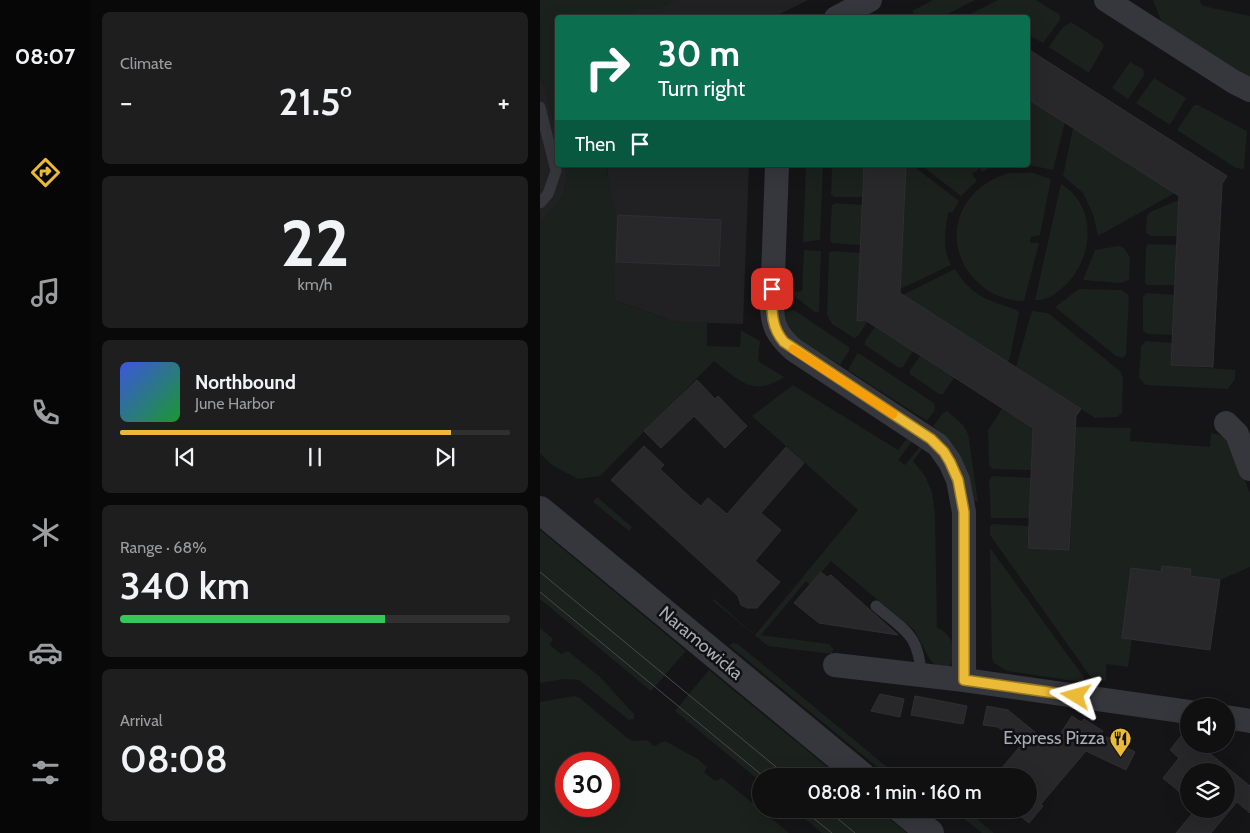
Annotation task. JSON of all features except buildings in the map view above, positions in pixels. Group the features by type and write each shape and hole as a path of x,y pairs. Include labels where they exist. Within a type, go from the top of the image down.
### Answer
{"street":[{"path":"842,15 870,0"},
{"path":"1106,0 1234,82 1250,90"},
{"path":"777,167 772,304 777,333 794,350 938,445 944,452 958,480 964,512 964,680"},
{"path":"1226,423 1236,434 1250,469"},
{"name":"Naramowicka","path":"541,511 852,768"},
{"path":"835,665 964,680 1180,711"},
{"path":"1235,718 1250,721"},
{"path":"912,818 930,833"}],"lane":[{"path":"540,107 555,166"},
{"path":"540,203 548,194 556,170 555,167"},
{"path":"876,606 913,639 920,653 921,675"}],"shaded area":[{"path":"540,0 674,0 660,9 637,9 631,15 555,15 555,128 546,91 540,78"},
{"path":"632,0 808,0 778,15 625,15"},
{"path":"933,0 975,0 946,15 915,15 912,11"},
{"path":"998,0 1036,0 1060,15 1060,20 1043,43 1030,36 1030,15 968,15"},
{"path":"1153,0 1199,0 1203,6 1250,16 1250,78 1162,23"},
{"path":"1071,22 1102,42 1104,46 1089,73 1049,47 1062,28"},
{"path":"1130,62 1143,69 1144,75 1128,99 1112,88"},
{"path":"540,78 546,91 555,128 555,167 565,167 567,178 565,193 540,223"},
{"path":"1154,78 1186,98 1170,125 1136,103"},
{"path":"1030,100 1065,122 1053,170 1030,165"},
{"path":"1194,105 1198,105 1247,131 1244,169 1236,168 1177,130"},
{"path":"1073,128 1175,193 1098,236 1093,214 1083,193 1063,176"},
{"path":"565,167 607,167 616,215 613,300 676,322 707,323 707,346 740,347 741,330 760,341 758,361 784,377 764,386 755,386 739,380 714,361 600,476 578,479 552,465 540,453 540,223 565,193 567,178"},
{"path":"607,167 749,167 743,324 676,322 613,300 614,263"},
{"path":"806,167 823,167 820,240 803,242"},
{"path":"832,167 864,167 862,197 834,197 831,194"},
{"path":"906,167 915,167 959,201 953,212 948,213 946,227 945,246 951,265 900,289"},
{"path":"924,167 989,167 982,172 980,168 972,174 977,181 961,196"},
{"path":"1009,173 1033,173 1051,179 1040,235 1031,237 1030,243 1039,243 1024,301 1004,298 986,289 972,277 963,262 957,244 957,226 963,208 976,191 991,180"},
{"path":"1061,184 1074,195 1083,208 1087,223 1084,254 1078,269 1068,282 1051,296 1035,300"},
{"path":"1179,200 1177,236 1151,236 1146,233 1147,216 1150,212"},
{"path":"836,203 862,205 860,245 832,243 830,240 832,205"},
{"path":"1148,244 1177,245 1175,285 1147,285 1145,282 1146,247"},
{"path":"1119,246 1124,248 1130,257 1129,280 1120,283 1083,280 1095,250"},
{"path":"804,250 821,251 819,311 816,313 789,292 802,291"},
{"path":"832,251 860,253 857,321 858,316 867,322 858,336 854,338 832,324 827,314 829,253"},
{"path":"955,269 968,287 982,297 1017,310 1019,313 1008,362 903,295"},
{"path":"1079,289 1122,290 1129,296 1126,355 1122,358 1116,356 1055,307"},
{"path":"1147,293 1175,295 1173,335 1148,334 1143,331 1143,297"},
{"path":"794,310 849,347 849,351 840,365 805,344 791,330 785,312"},
{"path":"1032,311 1048,313 1120,371 1123,378 1122,413 1117,417 1095,418 1016,367"},
{"path":"875,327 913,351 903,367 899,368 865,345 865,341"},
{"path":"1146,341 1172,343 1171,365 1235,370 1235,379 1228,389 1146,385 1139,378 1141,346"},
{"path":"857,354 860,354 934,403 935,410 927,421 848,370"},
{"path":"920,356 954,378 943,394 939,394 910,374 910,370"},
{"path":"793,385 898,450 909,436 914,439 898,460 905,465 921,445 924,447 913,461 925,476 932,492 935,514 937,628 947,634 953,644 954,656 949,667 939,668 931,661 914,630 831,561 810,585 806,581 761,635 829,644 833,649 832,654 768,646 712,600 714,599 755,635 858,510 752,416"},
{"path":"1002,409 1033,428 1031,470 993,469 989,465 988,430"},
{"path":"947,411 963,425 968,434 978,502 974,501 968,478 955,451 933,426 943,413"},
{"path":"1075,427 1131,428 1130,441 1210,447 1211,433 1223,436 1234,450 1250,494 1250,567 1220,580 1190,576 1190,569 1163,566 1122,638 1132,640 1128,667 1106,664 1106,681 1092,679 990,535 990,526 993,524 1029,526 1027,548 1070,550"},
{"path":"992,476 1031,478 1029,518 991,518 989,481"},
{"path":"597,497 632,527 629,531 593,502"},
{"path":"540,530 686,651 651,691 540,599"},
{"path":"990,548 1088,683 1007,671 994,663 992,658"},
{"path":"540,628 553,639 550,645 561,654 568,651 600,677 634,714 634,719 629,720 579,680 564,679 540,683"},
{"path":"733,643 738,644 888,768 878,768 729,645"},
{"path":"709,670 828,768 752,768 752,775 675,711"},
{"path":"574,696 580,698 627,738 633,741 647,740 654,746 665,741 698,759 707,767 704,772 715,781 722,778 752,803 752,818 771,818 789,833 540,833 540,702"},
{"path":"804,818 888,818 907,833 822,833"},
{"path":"963,818 976,818 994,833 982,833"}],"tram line":[{"path":"540,572 777,768"},
{"path":"540,592 753,768"},
{"path":"813,818 832,833"},
{"path":"837,818 855,833"}],"slow traffic":[{"path":"793,349 893,414"}],"place":[{"name":"Express Pizza","path":"1121,757"}],"route":[{"path":"772,289 772,316 777,333 784,342 931,439 944,452 950,462 958,480 964,512 964,680 1076,696"}]}
